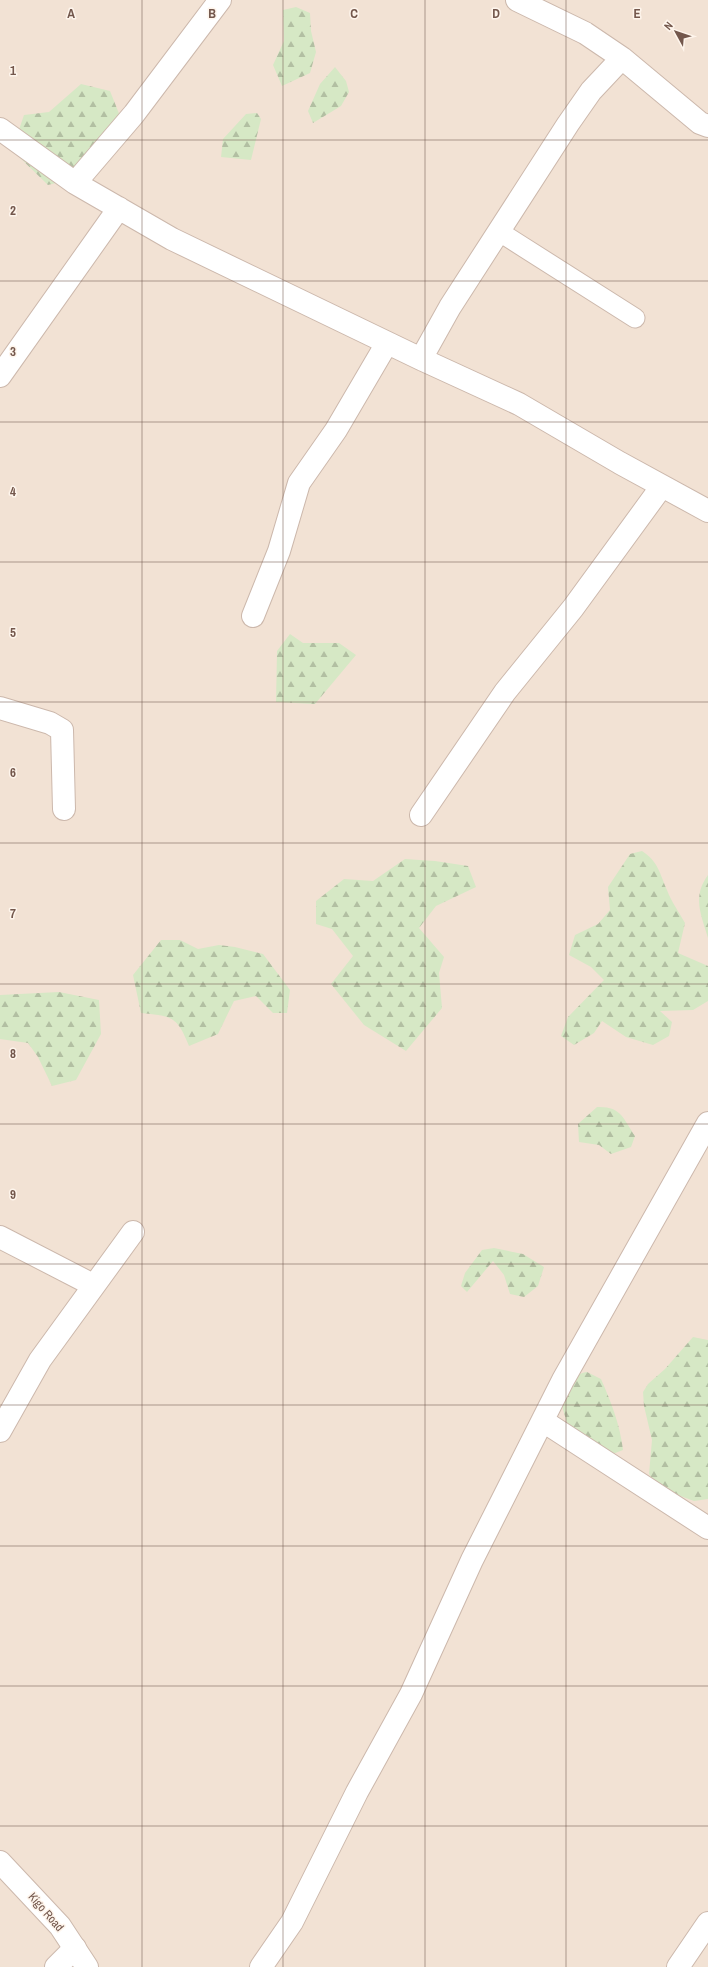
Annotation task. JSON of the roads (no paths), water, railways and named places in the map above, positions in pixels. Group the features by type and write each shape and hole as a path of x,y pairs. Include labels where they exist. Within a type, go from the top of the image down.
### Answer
{"street":[{"path":"75,183 134,114 220,0"},
{"path":"517,0 585,33 622,58 700,123 708,126"},
{"path":"421,359 450,306 587,96 622,58"},
{"path":"0,129 75,183 172,239 421,359 519,404 708,511"},
{"path":"0,376 119,208"},
{"path":"253,616 278,551 299,483 336,430 388,343"},
{"path":"421,815 505,692 573,608 662,486"},
{"path":"0,708 50,723 62,730 64,810"},
{"path":"261,1967 292,1922 357,1792 411,1694 472,1560 564,1380 708,1123"},
{"path":"0,1431 40,1360 93,1285 133,1232"},
{"path":"0,1237 93,1285"},
{"path":"543,1421 708,1528"},
{"name":"Kigo Road","path":"0,1862 60,1926 87,1967"},
{"path":"678,1967 708,1923"},
{"path":"56,1967 75,1948"}],"lane":[{"path":"498,231 635,318"}]}
